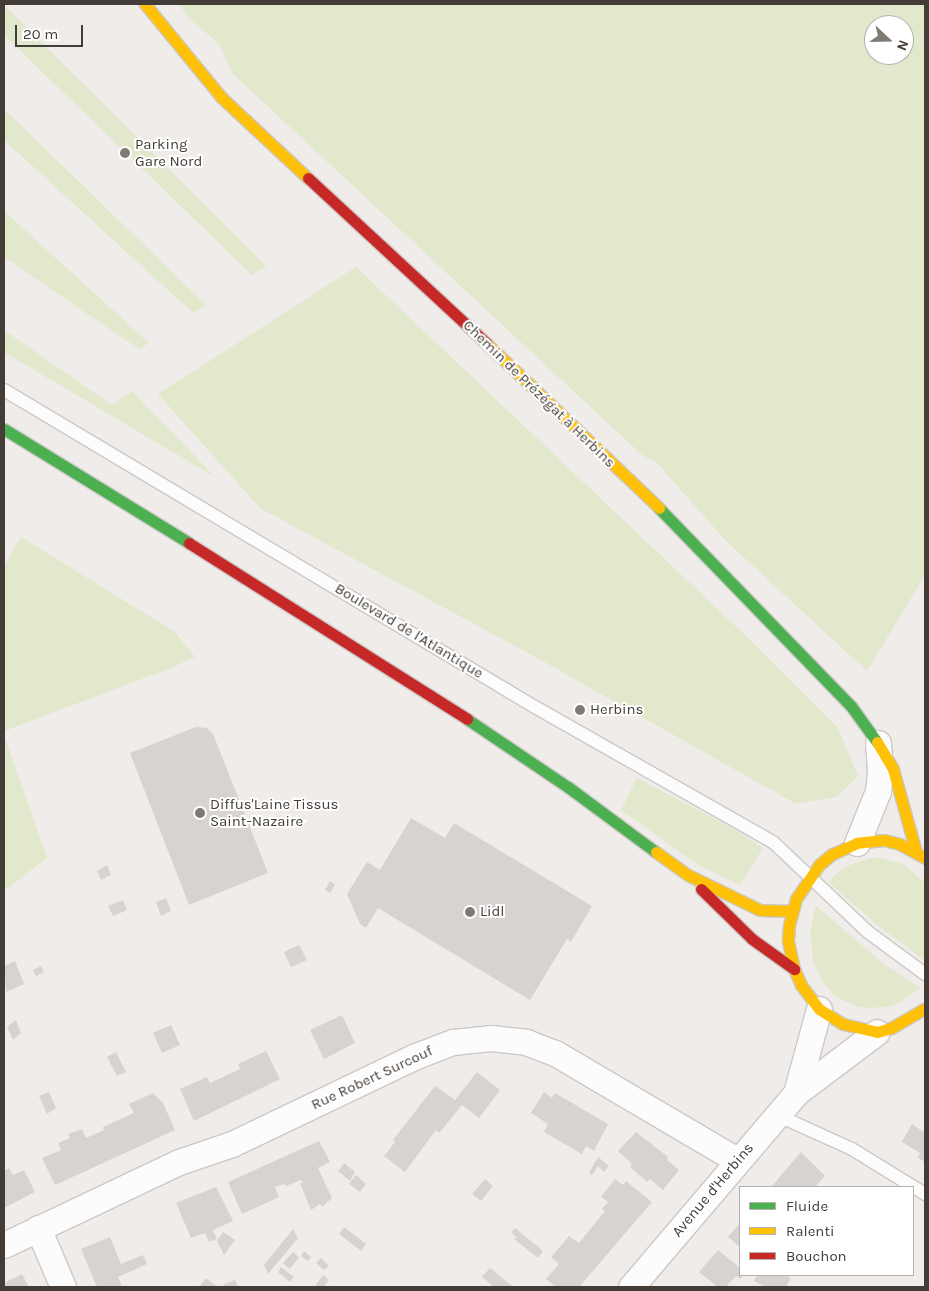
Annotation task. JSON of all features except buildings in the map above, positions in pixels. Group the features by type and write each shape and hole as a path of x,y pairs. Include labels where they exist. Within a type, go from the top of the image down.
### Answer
{"main road":[{"name":"Chemin de Prézégat à Herbins","path":"145,4 186,57 221,97 532,386 684,533 851,706 878,743 893,769 921,855"},
{"path":"4,429 302,613 512,748 688,875 752,939 794,970"},
{"path":"921,855 884,840 857,843 832,854 819,864 796,899 792,911 788,941 794,970 801,984 819,1009 843,1024 857,1029 876,1032 897,1025 925,1008"},
{"path":"688,875 760,910 792,911"}],"street":[{"path":"857,843 878,791 880,771 878,743"},
{"name":"Avenue d'Herbins","path":"796,1093 819,1009"},
{"name":"Avenue d'Herbins","path":"630,1287 796,1093 876,1032"},
{"name":"Rue Robert Surcouf","path":"4,1245 179,1162 232,1144 416,1056 453,1042 490,1038 526,1042 555,1053 737,1160"},
{"path":"38,1228 63,1287"}],"lane":[{"name":"Boulevard de l'Atlantique","path":"4,390 535,707 773,842 868,932 925,974"},
{"path":"777,1115 852,1149 912,1186"},
{"path":"914,1187 925,1194"}],"green space":[{"path":"179,4 925,4 925,575 867,671 727,542 658,464 641,454 233,74 219,44 188,17"},
{"path":"4,5 266,266 252,275 4,35"},
{"path":"4,109 206,305 193,313 4,140"},
{"path":"4,211 149,343 139,349 4,257"},
{"path":"356,267 747,637 838,728 858,776 837,797 796,804 539,659 260,508 158,394"},
{"path":"4,330 112,405 132,391 215,477 4,352"},
{"path":"21,537 175,632 195,657 171,668 4,731 4,566"},
{"path":"4,735 47,858 4,891"},
{"path":"637,778 734,829 763,848 740,885 697,864 621,810"},
{"path":"875,857 903,864 925,883 925,961 875,923 828,882 844,867"},
{"path":"816,906 884,964 920,988 897,1004 887,1007 866,1008 855,1006 835,996 821,980 813,960 810,932"}],"traffic: fast":[{"path":"4,429 189,543"},
{"path":"659,508 851,706 877,742"},
{"path":"467,719 568,787 656,852"}],"traffic: slow":[{"path":"145,4 221,97 308,178"},
{"path":"486,343 659,508"},
{"path":"877,742 893,769 916,852"},
{"path":"925,858 900,844 884,840 857,843 832,854 819,865 796,899 789,925 788,941 794,969 801,985 819,1009 843,1024 877,1032 891,1028 925,1008"},
{"path":"656,852 688,875 760,910 792,911"}],"traffic: jam":[{"path":"308,178 486,343"},
{"path":"189,543 467,719"},
{"path":"701,889 752,939 794,969"}],"place":[{"name":"Parking Gare Nord","path":"125,153"},
{"name":"Herbins","path":"580,710"},
{"name":"Diffus'Laine Tissus Saint-Nazaire","path":"200,813"},
{"name":"Lidl","path":"470,912"}]}
